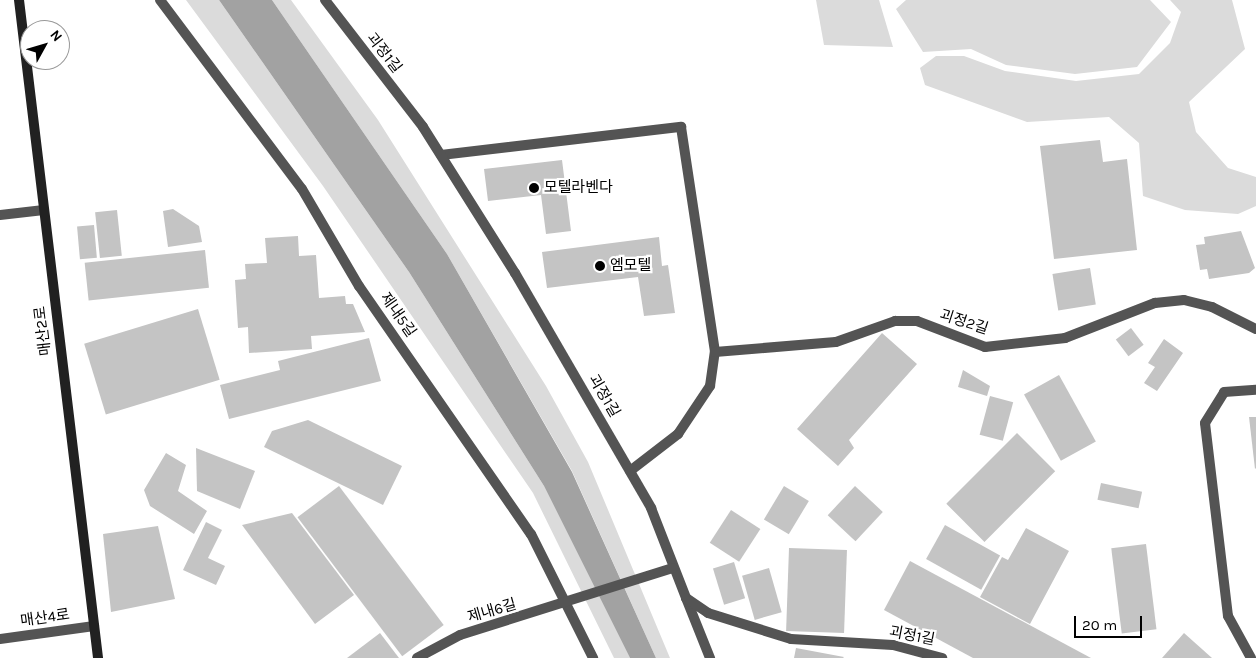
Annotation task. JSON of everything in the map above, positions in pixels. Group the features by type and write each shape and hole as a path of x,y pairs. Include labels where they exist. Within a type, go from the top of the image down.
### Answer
{"street":[{"name":"매산2로","path":"18,0 98,658"},
{"name":"제내5길","path":"160,0 302,189 359,286 531,534 593,658"},
{"name":"괴정1길","path":"325,0 441,155 651,508 686,598 708,613 790,639 893,645 942,658"},
{"path":"441,155 681,127 715,352 710,386 678,434 630,471"},
{"path":"0,215 44,210"},
{"name":"괴정2길","path":"715,352 836,342 894,321 917,321 985,347 1065,338 1155,303 1184,300 1212,307 1256,329"},
{"path":"1251,658 1228,616 1205,423 1224,392 1256,390"},
{"name":"제내6길","path":"417,658 460,635 650,577 673,568"},
{"path":"686,598 710,658"},
{"name":"매산4로","path":"0,639 94,626"}],"shaded area":[{"path":"186,0 219,0 409,272 544,486 630,658 614,658 533,493 323,186"},
{"path":"219,0 272,0 447,254 572,472 656,658 630,658 544,486 409,272"},
{"path":"272,0 291,0 378,120 546,386 588,462 670,658 656,658 572,471 447,254"},
{"path":"816,0 879,0 893,47 824,45"},
{"path":"906,0 1150,0 1171,22 1137,67 1075,74 1006,65 971,49 923,52 896,9"},
{"path":"1170,0 1232,0 1245,49 1189,102 1196,132 1228,168 1256,177 1256,206 1238,214 1185,210 1143,196 1139,143 1109,117 1027,122 925,85 920,68 936,56 964,56 1005,71 1076,81 1139,74 1170,43 1181,12"}],"building":[{"path":"1100,140 1103,162 1127,159 1137,250 1054,259 1040,146"},
{"path":"562,160 571,231 546,234 541,195 488,201 484,169"},
{"path":"173,209 199,226 202,242 168,247 163,211"},
{"path":"117,210 122,256 100,258 95,212"},
{"path":"94,225 97,258 80,259 77,226"},
{"path":"1241,231 1255,268 1249,273 1209,279 1207,269 1200,270 1196,245 1205,244 1204,237"},
{"path":"298,236 299,256 316,255 319,298 345,296 346,304 353,304 365,332 311,336 312,349 249,353 248,327 238,328 235,280 246,279 245,264 267,263 265,238"},
{"path":"659,237 662,266 668,265 675,313 644,316 638,277 547,288 542,252"},
{"path":"205,250 209,288 89,300 85,263"},
{"path":"1090,268 1096,305 1058,310 1052,274"},
{"path":"198,309 220,380 106,415 84,344"},
{"path":"1131,328 1144,345 1128,356 1116,339"},
{"path":"882,333 917,364 849,440 854,448 838,466 797,429"},
{"path":"369,338 381,381 229,419 220,385 280,370 278,361"},
{"path":"1164,339 1183,353 1157,391 1144,383 1155,367 1148,363"},
{"path":"963,370 990,386 987,396 958,387"},
{"path":"1059,375 1096,441 1061,461 1024,394"},
{"path":"990,396 1013,402 1003,441 980,435"},
{"path":"1249,417 1256,417 1255,469"},
{"path":"308,420 402,466 383,505 264,447 272,431"},
{"path":"1017,433 1055,471 984,542 946,504"},
{"path":"196,448 255,471 240,509 197,491"},
{"path":"166,453 186,465 178,491 207,511 194,534 150,506 144,490"},
{"path":"1101,483 1142,492 1139,508 1097,500"},
{"path":"339,486 444,625 402,656 297,517"},
{"path":"784,486 809,501 789,534 764,519"},
{"path":"855,486 883,512 856,541 828,515"},
{"path":"731,510 760,529 739,562 710,543"},
{"path":"292,513 354,595 315,624 242,525"},
{"path":"206,522 222,530 208,558 225,566 216,585 183,570"},
{"path":"945,525 1000,556 981,590 926,559"},
{"path":"158,526 175,599 111,612 103,534"},
{"path":"1026,528 1069,551 1030,624 980,597 1002,557 1008,560"},
{"path":"1146,544 1156,629 1122,634 1111,548"},
{"path":"789,548 847,550 844,633 786,631"},
{"path":"910,561 1091,658 973,658 884,610"},
{"path":"734,562 745,598 724,605 713,568"},
{"path":"769,568 782,612 755,620 742,576"},
{"path":"380,633 399,658 347,658"},
{"path":"1184,633 1212,658 1162,658"},
{"path":"796,648 844,657 794,658"}],"place":[{"name":"모텔라벤다","path":"534,188"},
{"name":"엠모텔","path":"600,266"}]}
